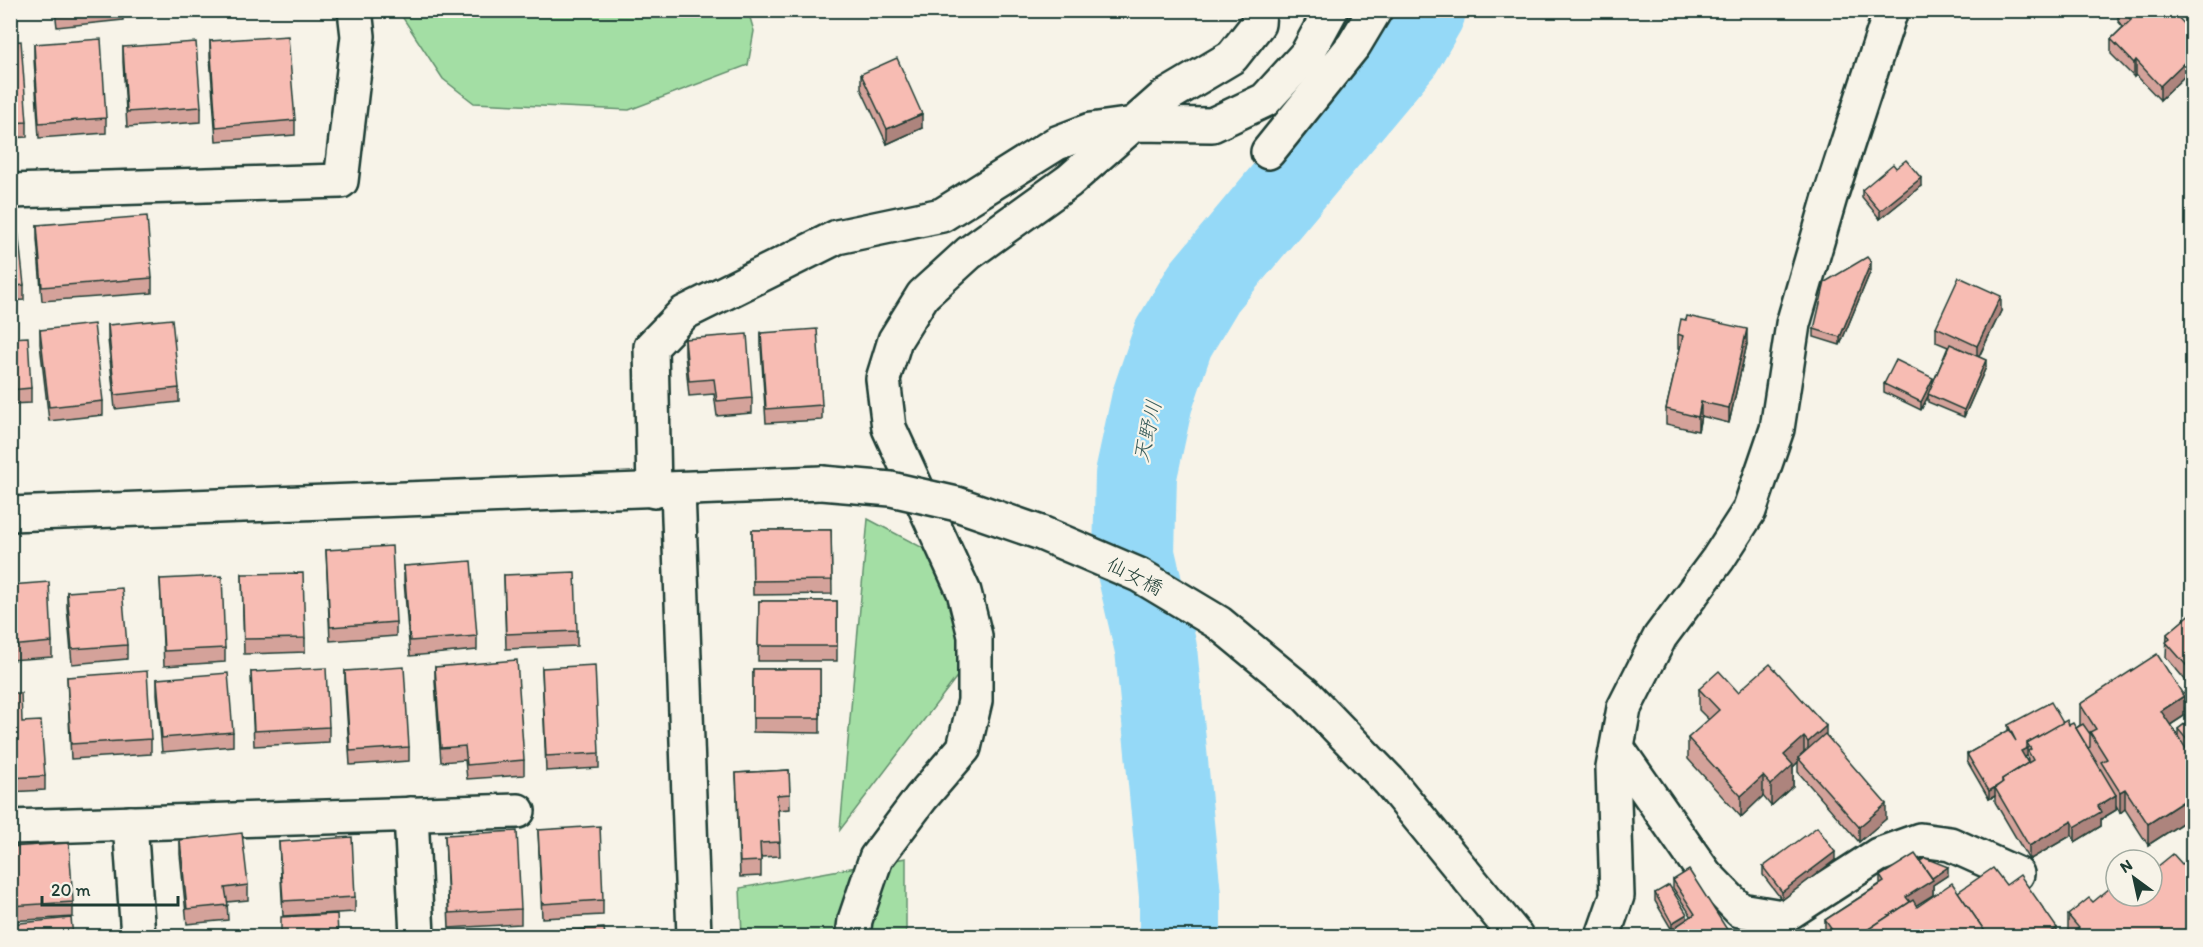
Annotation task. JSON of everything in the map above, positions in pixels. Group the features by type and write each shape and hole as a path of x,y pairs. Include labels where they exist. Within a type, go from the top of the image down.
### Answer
{"street":[{"path":"10,191 341,181 358,36 355,10"},
{"path":"853,936 855,920 876,858 921,798 964,748 975,701 975,636 964,592 889,428 883,379 895,340 923,295 969,253 1070,181 1163,98 1232,57 1258,24 1259,10"},
{"path":"694,936 691,804 666,490 651,347 684,313 837,237 942,215 1057,143 1091,130 1134,124 1212,124 1264,100 1307,54 1331,10"},
{"path":"1268,152 1354,45 1375,10"},
{"path":"1603,936 1617,896 1613,768 1624,708 1660,637 1718,559 1749,511 1777,429 1796,314 1830,197 1891,10"},
{"name":"仙女橋","path":"10,513 822,483 891,489 957,504 1041,533 1139,575 1219,623 1305,694 1389,781 1515,936"},
{"path":"1617,748 1705,874 1740,910 1782,917 1878,855 1920,840 1950,844 2017,874"},
{"path":"10,827 518,811"},
{"path":"411,814 417,936"},
{"path":"130,823 138,936"}],"green space":[{"path":"401,11 748,11 754,31 748,65 629,110 474,103 443,79 403,18"},
{"path":"868,519 925,549 961,604 965,666 840,830"},
{"path":"906,858 906,936 742,936 740,888"}],"building":[{"path":"57,10 77,10 57,13"},
{"path":"2122,10 2168,10 2171,14 2173,12 2193,33 2193,54 2160,86 2136,60 2134,63 2111,39 2131,20"},
{"path":"2190,10 2193,10 2193,24 2185,18"},
{"path":"288,36 295,120 216,127 210,41"},
{"path":"101,39 106,118 39,123 34,44"},
{"path":"21,41 27,122 10,123 10,42"},
{"path":"196,42 201,107 127,112 123,47"},
{"path":"897,58 922,114 887,129 861,74"},
{"path":"1906,160 1921,178 1880,211 1862,190 1893,164 1896,168"},
{"path":"147,216 152,278 42,287 37,225"},
{"path":"18,230 24,285 10,287 10,231"},
{"path":"1867,257 1871,262 1840,337 1814,329 1825,282"},
{"path":"1959,277 2001,296 1977,346 1936,327"},
{"path":"1687,316 1747,329 1729,408 1701,402 1698,417 1666,409 1683,336 1678,334 1681,319 1686,320"},
{"path":"172,319 179,388 115,395 108,325"},
{"path":"94,324 103,401 49,407 40,330"},
{"path":"817,329 822,405 766,409 761,333"},
{"path":"747,334 752,398 717,401 714,379 689,381 685,339"},
{"path":"28,337 31,388 10,390 10,338"},
{"path":"1950,344 1986,360 1964,410 1928,394"},
{"path":"1896,360 1933,378 1921,402 1884,384"},
{"path":"752,530 831,530 832,580 753,581"},
{"path":"392,546 396,622 330,627 326,550"},
{"path":"471,561 477,636 410,641 404,566"},
{"path":"575,572 577,631 506,634 504,575"},
{"path":"303,573 305,638 244,639 242,574"},
{"path":"222,576 225,648 164,651 160,579"},
{"path":"49,582 52,642 10,646 10,585"},
{"path":"122,588 127,645 72,649 67,592"},
{"path":"759,601 837,601 837,646 758,646"},
{"path":"2193,612 2193,673 2166,642 2170,639 2167,634"},
{"path":"2157,654 2184,696 2161,711 2193,759 2193,795 2148,824 2125,789 2120,792 2101,762 2107,759 2090,732 2096,729 2080,704"},
{"path":"517,660 524,760 467,765 465,746 441,748 435,667"},
{"path":"1770,664 1826,726 1808,742 1804,737 1784,755 1793,765 1771,785 1763,776 1741,796 1688,738 1719,710 1699,689 1719,671 1738,692"},
{"path":"595,665 599,753 546,756 542,668"},
{"path":"404,667 409,747 350,751 345,671"},
{"path":"326,668 329,727 254,731 251,672"},
{"path":"753,669 820,669 820,718 753,718"},
{"path":"147,671 151,739 71,744 67,677"},
{"path":"228,673 233,732 162,738 157,679"},
{"path":"10,676 11,693 21,693 22,722 41,721 45,776 10,778"},
{"path":"2193,686 2193,711 2182,694"},
{"path":"2051,702 2063,723 2027,743 2027,748 2021,751 2028,763 2002,779 2002,783 1989,791 1967,754 2009,730 2016,741 2008,725"},
{"path":"2193,718 2193,747 2178,729"},
{"path":"2067,720 2069,725 2073,723 2116,795 2098,806 2101,812 2075,827 2072,821 2029,846 1995,788 2003,782 2002,779 2033,760 2027,743"},
{"path":"2083,724 2090,734 2090,747 2088,748 2076,728"},
{"path":"1825,734 1886,804 1859,827 1798,758"},
{"path":"789,770 790,794 777,795 780,842 760,843 761,861 740,862 736,773"},
{"path":"600,826 603,900 542,904 538,830"},
{"path":"1817,827 1835,852 1782,892 1763,867"},
{"path":"517,831 521,909 449,913 445,835"},
{"path":"242,833 248,885 225,888 228,905 187,909 180,840"},
{"path":"352,837 355,897 283,901 279,842"},
{"path":"69,843 73,902 10,906 10,847"},
{"path":"1915,854 1933,880 1906,897 1910,902 1858,936 1836,936 1825,920 1884,882 1880,876"},
{"path":"2173,854 2182,864 2193,856 2193,936 2081,936 2076,930 2079,928 2068,915 2089,898 2093,902 2104,893 2104,908 2164,908 2164,861"},
{"path":"1925,858 1948,867 1932,878 1920,861"},
{"path":"1993,868 2006,885 2020,875 2057,928 2045,936 1988,936 1958,892"},
{"path":"1689,870 1728,931 1719,936 1677,936 1672,929 1695,914 1673,880"},
{"path":"1952,883 1988,936 1858,936 1913,900 1917,907"},
{"path":"1669,885 1687,914 1672,923 1655,893"},
{"path":"337,914 338,936 281,936 281,917"},
{"path":"71,918 73,936 10,936 10,924"},
{"path":"604,928 605,936 544,936 544,932"},
{"path":"521,931 521,936 461,936 461,933"},
{"path":"1735,931 1738,936 1726,936"},
{"path":"248,934 248,936 189,936"}],"waterway":[{"name":"天野川","path":"1180,936 1180,895 1156,649 1134,554 1136,475 1152,401 1173,339 1204,287 1402,50 1425,10"}]}
